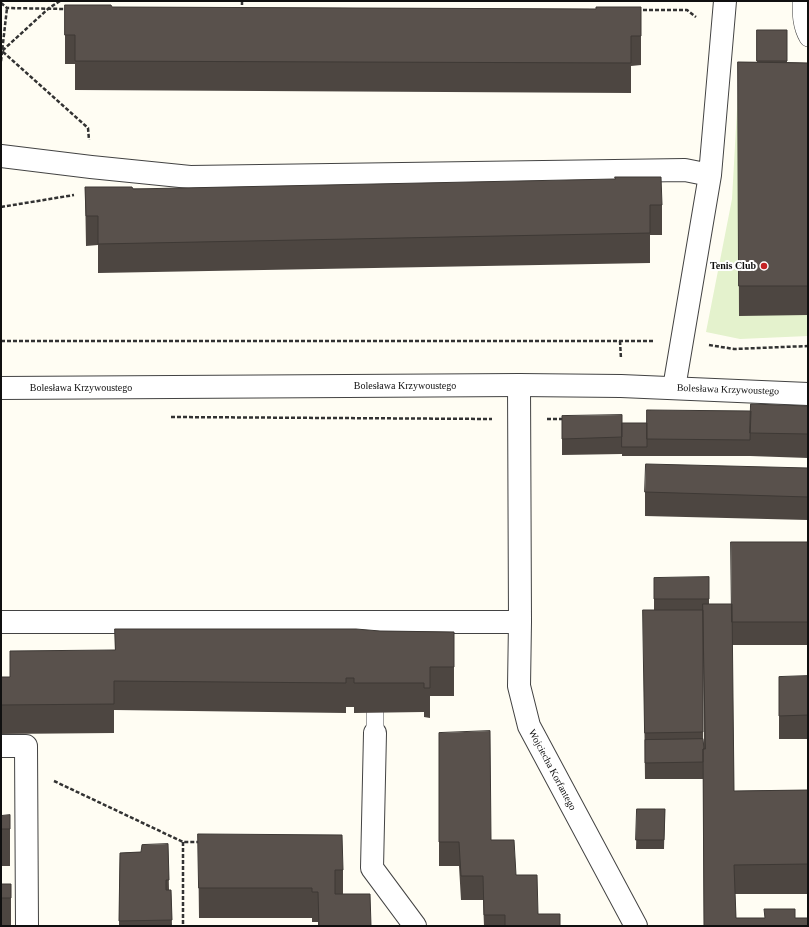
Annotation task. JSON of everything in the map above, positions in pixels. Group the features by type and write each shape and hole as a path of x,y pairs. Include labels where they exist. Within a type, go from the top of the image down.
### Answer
{"street":[{"path":"674,388 710,175 725,1"},
{"path":"1,156 91,167 190,176 685,170 710,175"},
{"name":"Bolesława Krzywoustego","path":"1,388 518,385 674,388 808,394"},
{"name":"Wojciecha Korfantego","path":"518,385 520,622 519,686 529,726 636,926"},
{"path":"1,622 376,629 520,622"},
{"path":"374,733 372,868 415,926"},
{"path":"1,746 26,746 27,926"}],"lane":[{"path":"801,1 801,18 804,32 808,38"},
{"path":"374,733 376,677"}],"path":[{"path":"2,51 49,8 60,1"},
{"path":"235,9 242,9 242,1"},
{"path":"1,3 7,8 72,8"},
{"path":"1,61 7,8"},
{"path":"632,10 687,10 700,19"},
{"path":"1,207 93,191 88,128 2,51"},
{"path":"1,341 681,341 734,349 808,346"},
{"path":"26,768 183,842 207,842"},
{"path":"183,842 183,926"}],"green space":[{"name":"Tenis Club","path":"739,74 808,74 808,336 740,339 706,332 732,199"}],"building":[{"path":"65,5 111,5 112,7 596,9 596,7 641,7 641,36 631,36 631,63 75,61 75,35 65,35"},
{"path":"757,30 787,30 787,61 757,61"},
{"name":"Tenis Club","path":"738,62 808,63 808,286 739,286"},
{"path":"615,177 661,177 662,205 650,205 650,233 98,244 98,216 86,216 85,187 132,187 133,189 615,179"},
{"path":"751,404 808,406 808,434 750,433"},
{"path":"647,410 751,411 750,440 647,439"},
{"path":"622,415 622,437 562,439 562,416"},
{"path":"622,423 647,423 647,447 622,447"},
{"path":"646,464 808,468 808,497 645,492"},
{"path":"731,542 808,542 808,622 732,622"},
{"path":"709,577 709,599 654,599 654,578"},
{"path":"703,604 732,604 734,791 808,790 808,864 734,865 736,918 765,918 764,909 795,909 795,918 808,918 808,926 704,926 703,749 705,749"},
{"path":"643,610 703,610 703,732 645,733"},
{"path":"115,629 356,629 380,631 454,632 454,667 430,667 430,688 424,688 424,683 354,683 354,678 346,678 346,683 114,681 114,704 1,705 1,677 10,677 10,651 115,650"},
{"path":"808,676 808,715 779,716 779,677"},
{"path":"490,731 491,840 514,840 516,875 537,875 538,914 560,914 560,926 505,926 505,915 484,915 483,876 461,876 459,842 439,842 439,733"},
{"path":"703,739 703,762 645,763 645,740"},
{"path":"637,809 665,809 664,840 636,840"},
{"path":"10,815 10,829 1,829 1,816"},
{"path":"198,834 342,835 343,870 335,870 335,894 370,894 371,926 319,926 318,892 312,892 312,888 199,888"},
{"path":"168,844 169,880 166,880 166,890 171,890 172,920 119,921 120,853 141,852 142,845"},
{"path":"1,884 11,884 11,898 1,898"}],"place":[{"name":"Tenis Club","path":"764,266"}]}
